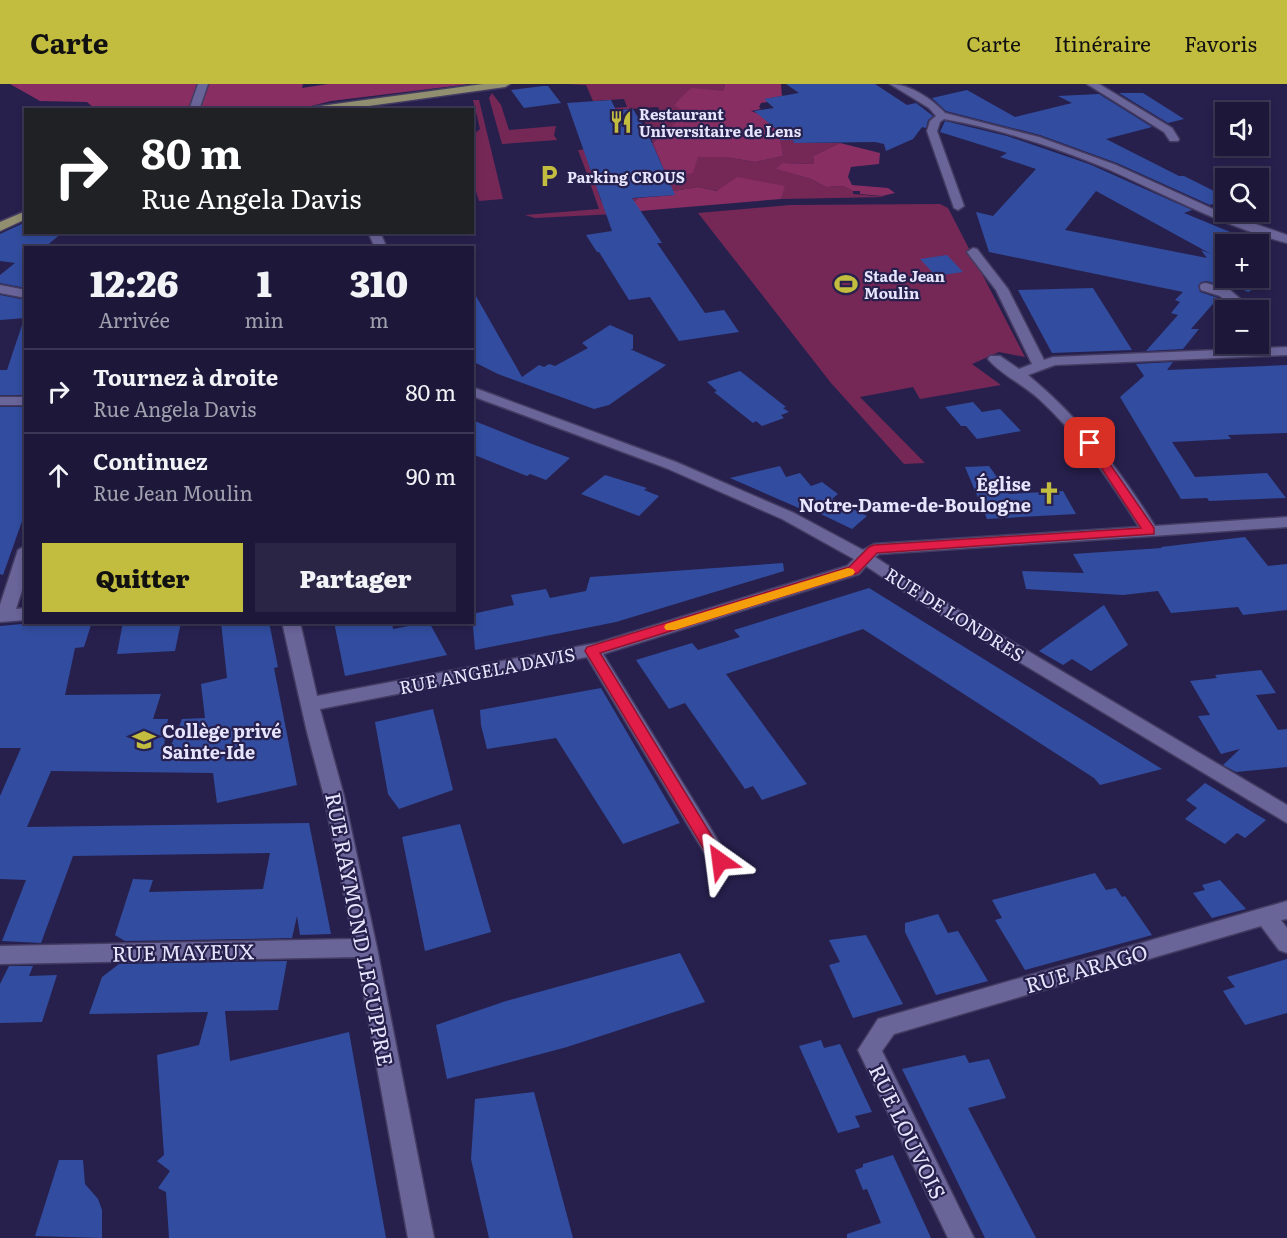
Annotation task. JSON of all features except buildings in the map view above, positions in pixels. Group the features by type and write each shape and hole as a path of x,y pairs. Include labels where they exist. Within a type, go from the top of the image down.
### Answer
{"main road":[{"path":"332,108 505,84"},
{"path":"0,227 24,215"}],"street":[{"path":"195,108 203,84"},
{"path":"895,84 933,106 942,116 1035,139 1112,167 1209,212 1287,239"},
{"path":"1092,84 1168,129 1174,139"},
{"path":"942,116 936,121 932,131 958,206"},
{"path":"973,252 1002,289 1039,364"},
{"path":"1206,287 1225,293 1234,300"},
{"path":"0,290 24,294"},
{"path":"1019,374 1039,364 1053,361 1215,349"},
{"path":"1269,350 1287,351"},
{"path":"995,359 1019,374 1046,396 1090,443 1150,531"},
{"name":"RUE DE LONDRES","path":"474,392 671,465 788,516 865,558 929,600 1287,815"},
{"path":"0,401 24,401"},
{"name":"RUE ANGELA DAVIS","path":"310,704 592,651 854,570 874,549 1287,522"},
{"path":"24,556 3,616 24,614"},
{"name":"RUE RAYMOND LECUPPRE","path":"291,624 334,796 366,948 421,1238"},
{"path":"592,651 720,861"},
{"name":"RUE ARAGO","path":"886,1026 1287,910"},
{"path":"1265,915 1287,944"},
{"name":"RUE MAYEUX","path":"0,955 366,948"},
{"name":"RUE LOUVOIS","path":"886,1026 870,1050 961,1238"}],"shaded area":[{"path":"10,84 303,84 302,88 328,84 470,84 331,101 303,108 94,108 87,102 40,101"},
{"path":"568,84 725,85 723,91 674,104 687,113 653,143 644,120 663,118 658,107 614,110 613,108 627,107 624,99 593,101 586,85"},
{"path":"723,84 781,84 782,96 765,99 768,102 761,103 759,107 761,109 751,111 759,114 779,132 783,156 755,162 725,157 698,157 693,173 676,177 663,168 653,143 686,113 674,105 691,88 723,91 725,85"},
{"path":"492,93 501,105 509,130 556,126 554,135 557,140 502,144 489,98"},
{"path":"473,100 479,100 503,199 479,201 474,185 474,134 480,129"},
{"path":"780,140 793,140 794,143 840,143 813,156 814,164 782,163 777,169 811,179 826,187 843,186 853,191 853,194 887,197 781,199 784,187 718,191 698,187 673,191 663,168 698,157 725,157 755,162 783,156"},
{"path":"653,143 658,156 588,161 592,174 609,177 589,179 578,150"},
{"path":"840,143 880,153 879,164 851,167 848,177 852,185 888,188 895,193 882,196 860,194 860,191 853,191 843,186 826,187 811,179 776,169 782,163 814,164 813,156"},
{"path":"737,177 785,186 781,199 640,211 631,204 638,198 674,195 673,191 698,187 717,191"},
{"path":"611,181 615,186 597,188 601,201 638,198 615,214 535,218 525,215 599,209 590,183"},
{"path":"940,204 948,208 1025,357 999,352 972,364 1001,385 920,399 913,387 860,397 925,463 904,464 831,383 698,213 790,205"}],"slow traffic":[{"path":"670,627 848,572"}],"place":[{"name":"Restaurant Universitaire de Lens","path":"621,122"},
{"name":"Parking CROUS","path":"549,176"},
{"name":"Stade Jean Moulin","path":"846,284"},
{"name":"Église Notre-Dame-de-Boulogne","path":"1049,493"},
{"name":"Collège privé Sainte-Ide","path":"144,740"}],"route":[{"path":"720,861 592,651 854,570 874,549 1150,531 1112,472 1090,443"}]}
